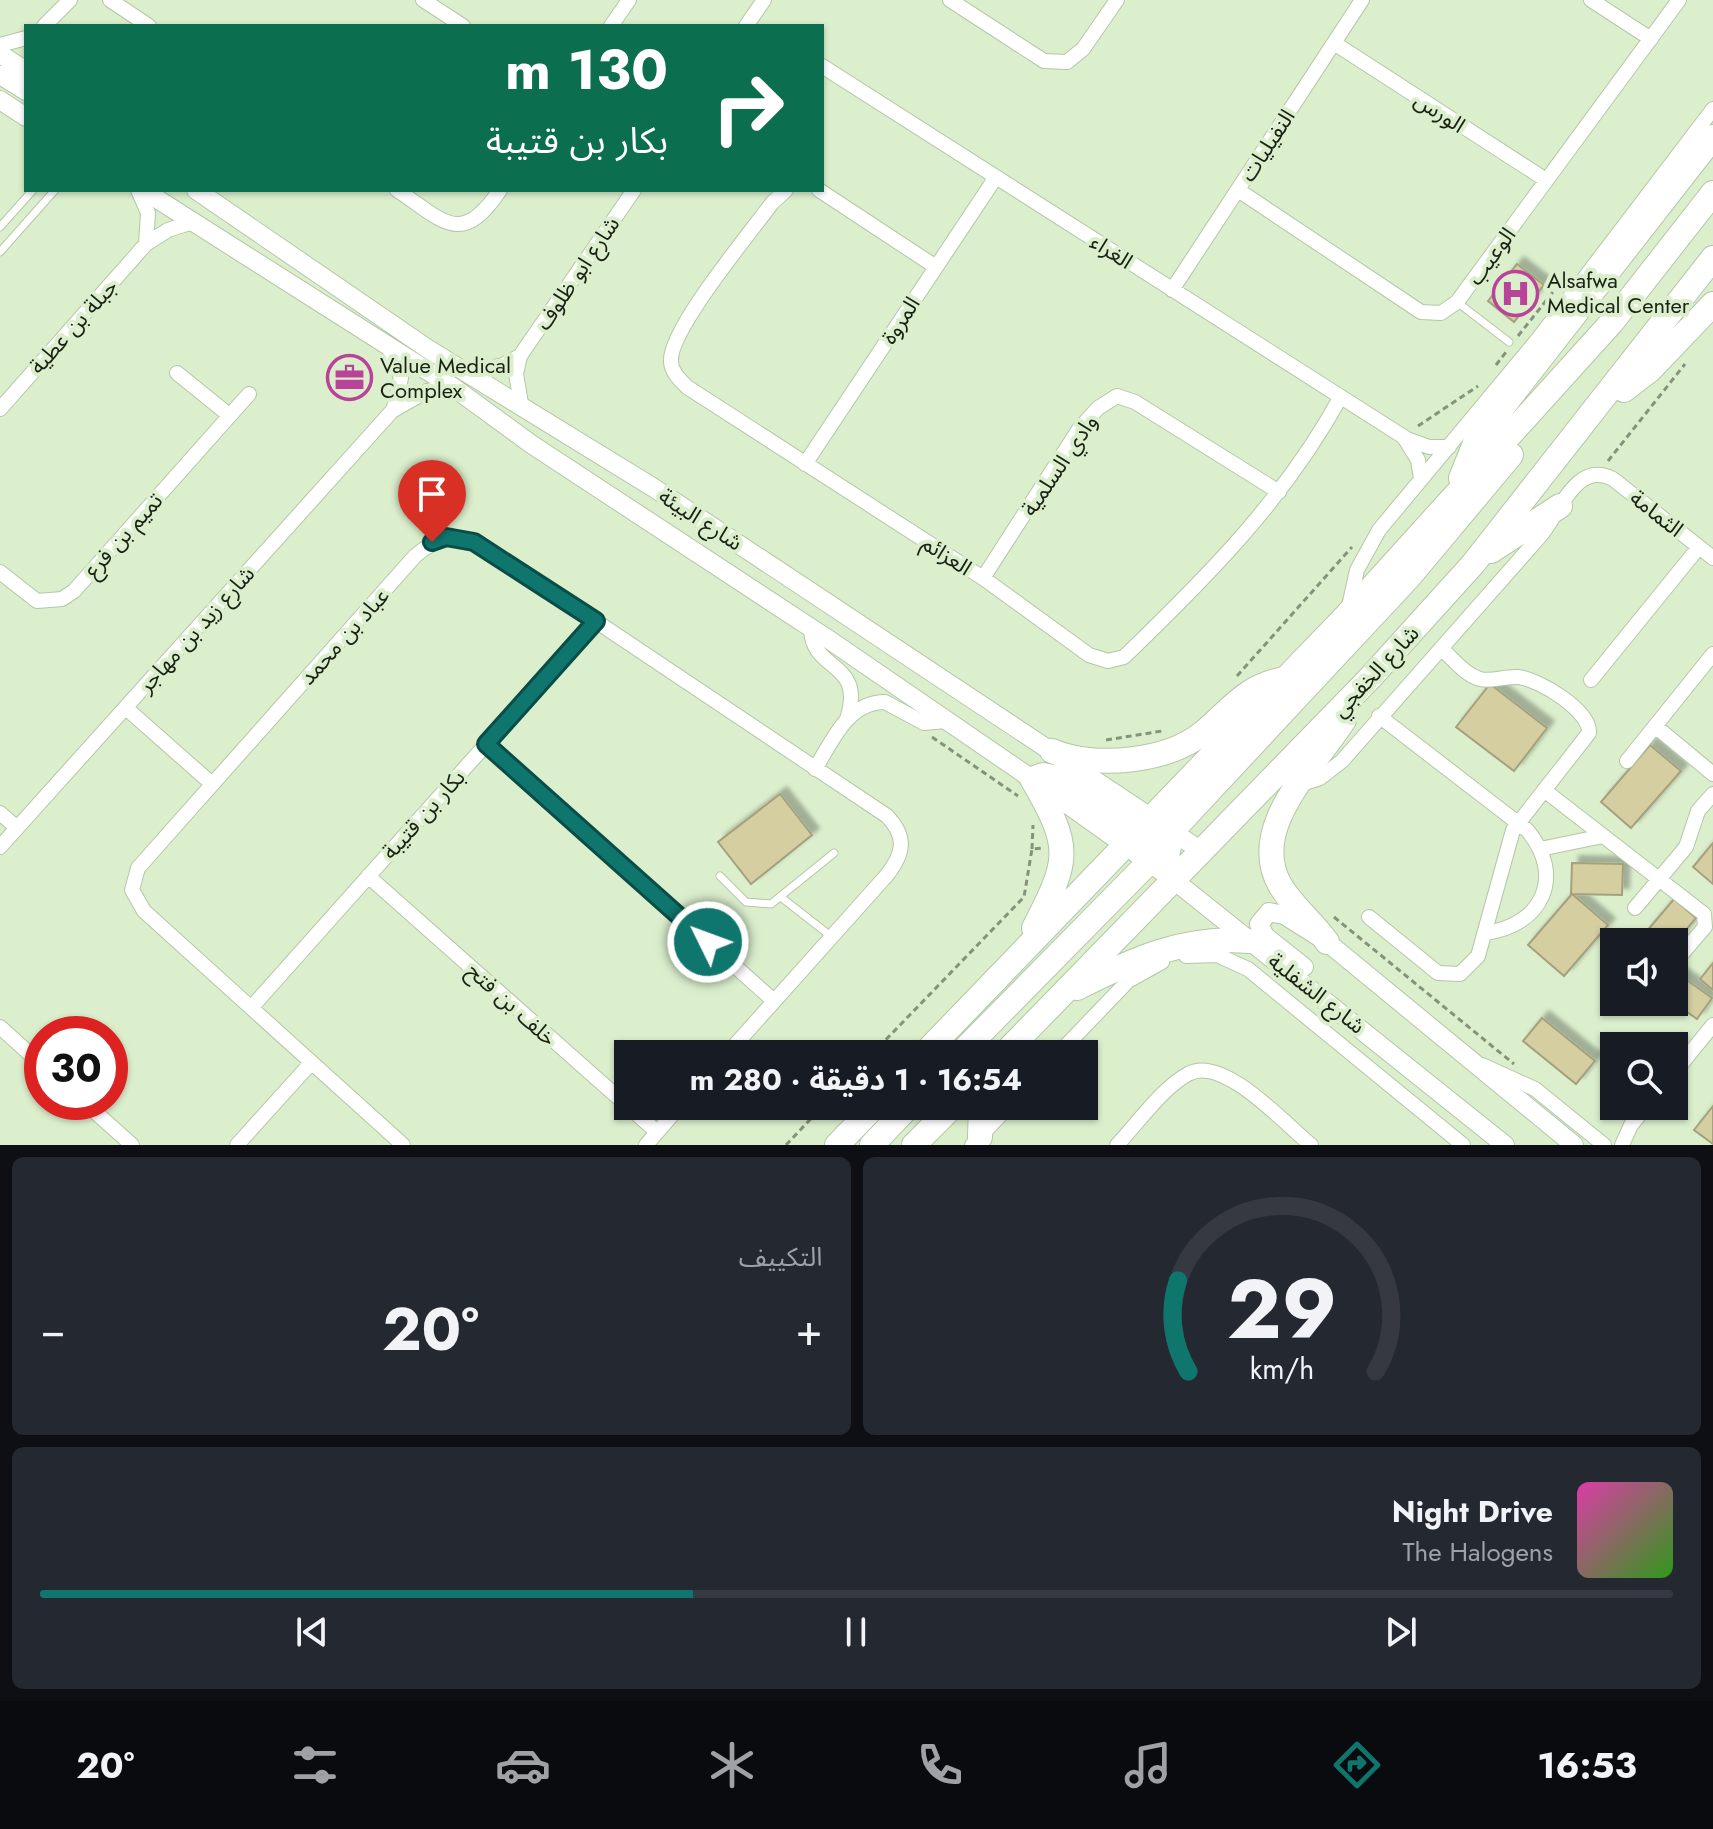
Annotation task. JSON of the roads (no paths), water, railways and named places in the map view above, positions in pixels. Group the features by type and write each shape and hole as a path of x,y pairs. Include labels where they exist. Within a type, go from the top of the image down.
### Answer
{"highway":[{"path":"1456,493 1476,441 1713,137"},
{"path":"937,1040 1020,954 1152,840 1409,577 1573,380 1612,322 1713,193"},
{"name":"شارع الخفجي","path":"1017,1040 1369,679 1473,564 1713,258"},
{"path":"1593,413 1650,370 1713,304"},
{"path":"973,1040 1152,840 1287,679 1612,322"},
{"path":"1473,564 1560,506"},
{"path":"1052,751 1075,760 1099,763 1171,749 1204,732 1249,691 1287,679"},
{"path":"1327,942 1280,885 1273,861 1273,836 1278,818 1369,679"},
{"path":"1020,954 1058,880 1063,846 1050,810 1029,790 1043,775 1059,778 1152,840 1203,852"},
{"path":"1152,840 1175,881"},
{"path":"1057,998 1162,949 1214,940 1249,941"},
{"path":"837,1145 861,1120"},
{"path":"872,1145 896,1120"},
{"path":"914,1145 939,1120"},
{"path":"977,1142 979,1120"}],"street":[{"path":"46,24 70,0"},
{"path":"110,0 146,24"},
{"path":"423,0 460,24"},
{"path":"612,24 629,0"},
{"path":"752,24 764,0"},
{"path":"950,0 1044,61 1067,62 1083,49 1117,0"},
{"name":"النفيليات","path":"1172,290 1362,0"},
{"path":"1591,0 1651,39"},
{"name":"الوعيب","path":"1238,190 1421,312 1441,313 1457,302 1679,0"},
{"path":"0,45 24,39"},
{"name":"الورس","path":"1334,43 1546,180"},
{"path":"0,54 24,70"},
{"name":"الغراء","path":"824,67 1402,436 1419,445 1449,447"},
{"path":"0,75 24,90"},
{"path":"0,100 24,116"},
{"path":"1347,615 1357,570 1367,549 1566,304 1713,109"},
{"name":"المروة","path":"805,464 996,177"},
{"path":"142,192 148,213 146,244"},
{"name":"شارع البيئة","path":"144,192 388,347 522,409 654,488 1052,751 1152,840"},
{"name":"شارع البيئة","path":"199,192 460,380 531,444 946,721 1029,790"},
{"path":"400,192 449,224 464,225 477,220 498,192"},
{"name":"شارع ابو ظلوف","path":"520,356 633,192"},
{"name":"العزائم","path":"784,192 772,203 679,331 670,362 687,387 983,578 1089,655 1108,661 1124,657 1200,584 1310,452 1340,398"},
{"path":"822,192 936,267"},
{"name":"جبلة بن عطية","path":"0,409 146,244 168,230 193,222"},
{"path":"388,347 401,378 392,411"},
{"path":"460,380 520,356 516,392 522,409"},
{"path":"177,373 229,415"},
{"name":"شارع زيد بن مهاجر","path":"0,847 392,411 414,396 460,380"},
{"name":"تميم بن فرع","path":"0,572 37,601 62,599 74,591 249,394"},
{"name":"وادي السلمية","path":"983,578 1079,429 1098,408 1117,396 1135,402 1279,492"},
{"path":"1402,436 1414,451 1421,479"},
{"name":"شارع الخفجي","path":"1301,784 1336,768 1541,535 1584,478 1598,473"},
{"name":"الثمامة","path":"1598,473 1618,482 1713,558"},
{"name":"عباد بن محمد","path":"403,1145 144,911 132,890 138,868 432,542 459,537 474,542 887,816 901,835 903,846 887,875 739,1040"},
{"path":"1591,680 1699,547"},
{"name":"بكار بن قتيبة","path":"251,1008 596,621"},
{"path":"811,629 817,651 843,672 851,684 853,697 847,719 815,769"},
{"path":"1369,917 1433,970 1449,976 1460,974 1472,965 1485,933 1508,842 1518,822 1586,737 1587,721 1540,683 1518,677 1480,679 1468,673 1441,648"},
{"path":"1627,761 1713,654"},
{"path":"847,719 862,707 885,702 924,723 946,721"},
{"path":"126,708 212,784"},
{"path":"1379,716 1518,822 1540,849 1546,877 1538,904 1517,924 1485,933"},
{"path":"1655,726 1713,774"},
{"path":"486,744 774,1001"},
{"path":"1544,790 1701,910 1706,919 1705,927 1688,947"},
{"path":"1635,908 1686,847 1698,811 1713,794"},
{"path":"0,813 17,828"},
{"path":"1540,849 1603,836"},
{"name":"خلف بن فتح","path":"368,876 657,1132"},
{"name":"شارع الشفلية","path":"1175,881 1355,1021 1498,1141"},
{"name":"شارع الشفلية","path":"1355,1021 1338,995 1265,936 1259,924 1269,912 1284,915 1327,942 1574,1145"},
{"path":"1071,1040 1128,981 1148,968 1182,957 1217,955 1248,969 1463,1145"},
{"path":"1688,1056 1713,1025"},
{"path":"0,1027 24,1049"},
{"name":"شارع الشفلية","path":"1469,1060 1535,1089 1599,1141"},
{"path":"237,1145 311,1063"},
{"path":"1117,1145 1179,1080 1192,1072 1207,1069 1228,1076 1311,1145"},
{"path":"104,1120 132,1145"},
{"path":"646,1145 668,1120"},
{"path":"977,1142 997,1120"},
{"path":"1622,1145 1635,1120"},
{"path":"1599,1141 1631,1125"}],"lane":[{"path":"0,227 31,192"},
{"path":"0,252 53,192"},
{"path":"1457,302 1509,342"},
{"path":"720,876 752,904 771,904 834,853"},
{"path":"782,898 832,937"}],"place":[{"name":"Alsafwa Medical Center","path":"1516,293"},
{"name":"Value Medical Complex","path":"349,378"}]}
